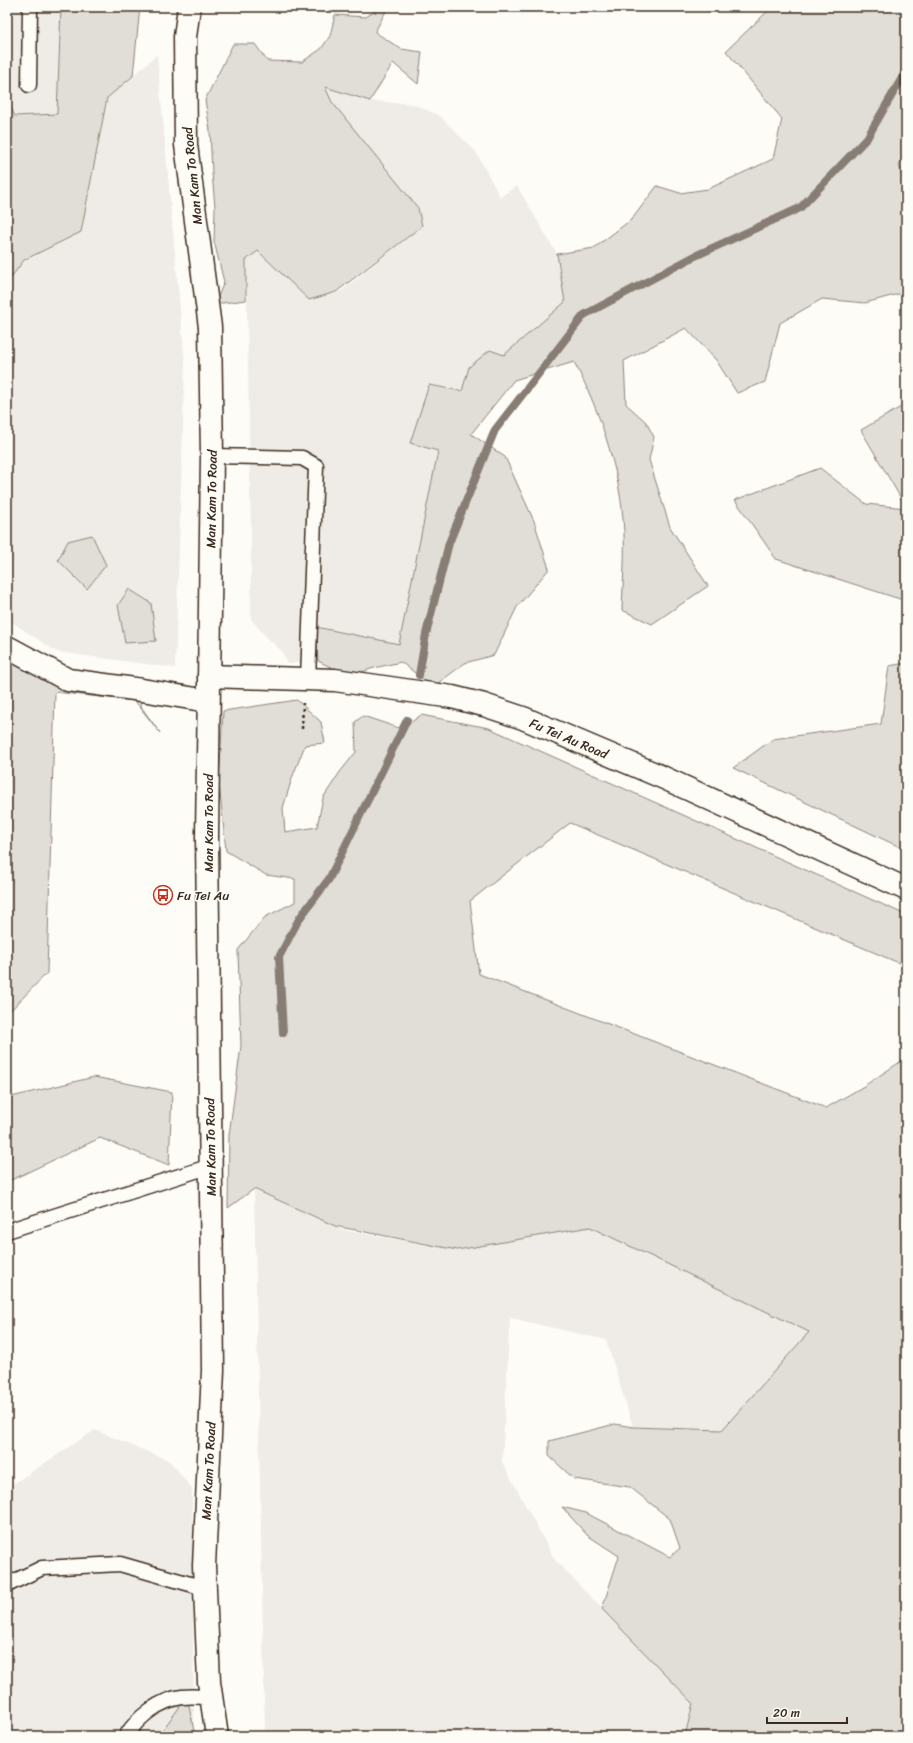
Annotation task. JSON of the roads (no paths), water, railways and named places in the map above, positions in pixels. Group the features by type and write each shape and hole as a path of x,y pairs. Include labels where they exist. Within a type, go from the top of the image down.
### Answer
{"main road":[{"name":"Man Kam To Road","path":"189,7 186,37 186,145 210,327 212,456 208,701 208,845 213,1370 204,1588 210,1697 217,1736"},
{"path":"7,647 68,680 208,701"},
{"name":"Fu Tei Au Road","path":"209,676 306,689 335,680 452,697 484,704 523,718 662,777 906,889"}],"lane":[{"path":"29,85 30,7"},
{"path":"212,456 302,458 316,466 306,689"},
{"path":"7,1231 211,1166"},
{"path":"7,1585 42,1568 120,1564 204,1588"},
{"path":"126,1736 143,1717 162,1703 181,1697 210,1697"}],"waterway":[{"path":"419,675 426,634 449,543 495,430 584,315 695,256 800,208 867,138 906,71"},
{"path":"283,1033 279,957 299,919 329,879 407,720"}],"place":[{"name":"Fu Tei Au","path":"163,895"}]}
